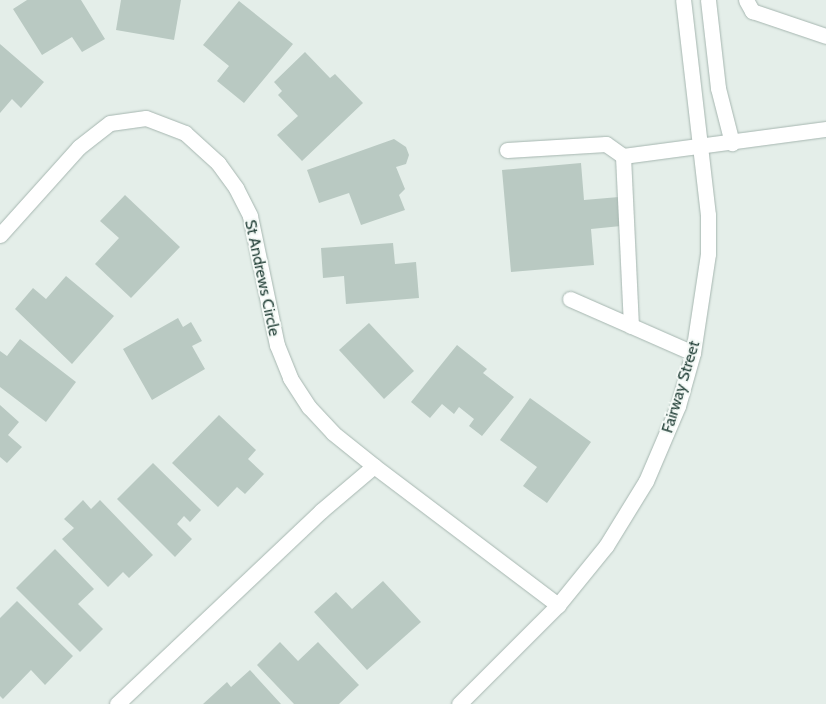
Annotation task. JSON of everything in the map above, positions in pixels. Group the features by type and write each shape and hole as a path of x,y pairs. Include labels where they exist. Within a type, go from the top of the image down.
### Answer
{"street":[{"name":"Fairway Street","path":"459,704 558,605 606,546 646,481 678,406 693,353 708,254 708,216 683,0"},
{"path":"708,0 718,88 732,143"},
{"path":"746,0 752,12 826,36"},
{"name":"St Andrews Circle","path":"0,235 79,147 110,123 146,118 185,133 218,163 236,188 250,216 277,345 290,378 309,407 327,426 374,466 558,605"},
{"path":"507,150 606,144 623,156 701,148 826,129"},
{"path":"623,156 631,326"},
{"path":"570,299 693,353"},
{"path":"117,704 282,546 374,466"}],"building":[{"path":"27,0 81,0 105,39 82,52 72,37 42,55 13,9"},
{"path":"121,0 181,0 174,40 116,30"},
{"path":"239,1 293,44 244,103 217,81 229,66 203,45"},
{"path":"0,44 44,82 21,108 12,99 0,113"},
{"path":"305,52 330,78 335,74 363,103 302,161 277,135 298,116 278,95 282,91 274,82"},
{"path":"394,139 406,147 409,155 406,164 396,167 405,189 399,195 405,210 361,225 349,193 319,203 307,170"},
{"path":"581,163 584,200 619,197 621,226 591,229 594,265 511,272 502,170"},
{"path":"125,195 180,247 131,298 95,264 119,238 100,221"},
{"path":"393,243 395,264 416,262 419,298 346,304 344,276 323,278 321,248"},
{"path":"66,276 114,316 72,364 15,309 33,288 46,299"},
{"path":"178,318 183,327 191,322 202,341 192,346 205,369 152,400 123,349"},
{"path":"369,323 414,371 384,399 339,350"},
{"path":"20,339 76,382 46,422 0,387 0,351 7,356"},
{"path":"457,345 487,369 483,373 514,397 482,436 469,426 474,419 459,407 454,414 442,404 430,418 411,402"},
{"path":"530,398 591,442 547,503 523,486 537,467 500,440"},
{"path":"0,405 19,422 8,435 22,447 7,463 0,457"},
{"path":"219,415 256,450 248,459 264,474 245,494 237,487 218,507 172,463"},
{"path":"153,463 201,510 190,522 184,516 177,524 192,539 175,557 117,499"},
{"path":"83,500 91,509 100,500 153,555 129,578 123,572 108,587 62,539 74,528 64,519"},
{"path":"55,549 94,589 78,604 103,629 80,652 16,588"},
{"path":"383,581 421,622 367,670 314,612 336,592 352,609"},
{"path":"17,601 73,656 45,685 31,670 3,699 0,696 0,618"},
{"path":"280,642 298,661 318,642 359,685 339,704 294,704 257,665"},
{"path":"250,670 281,704 203,704 227,682 231,687"}]}
